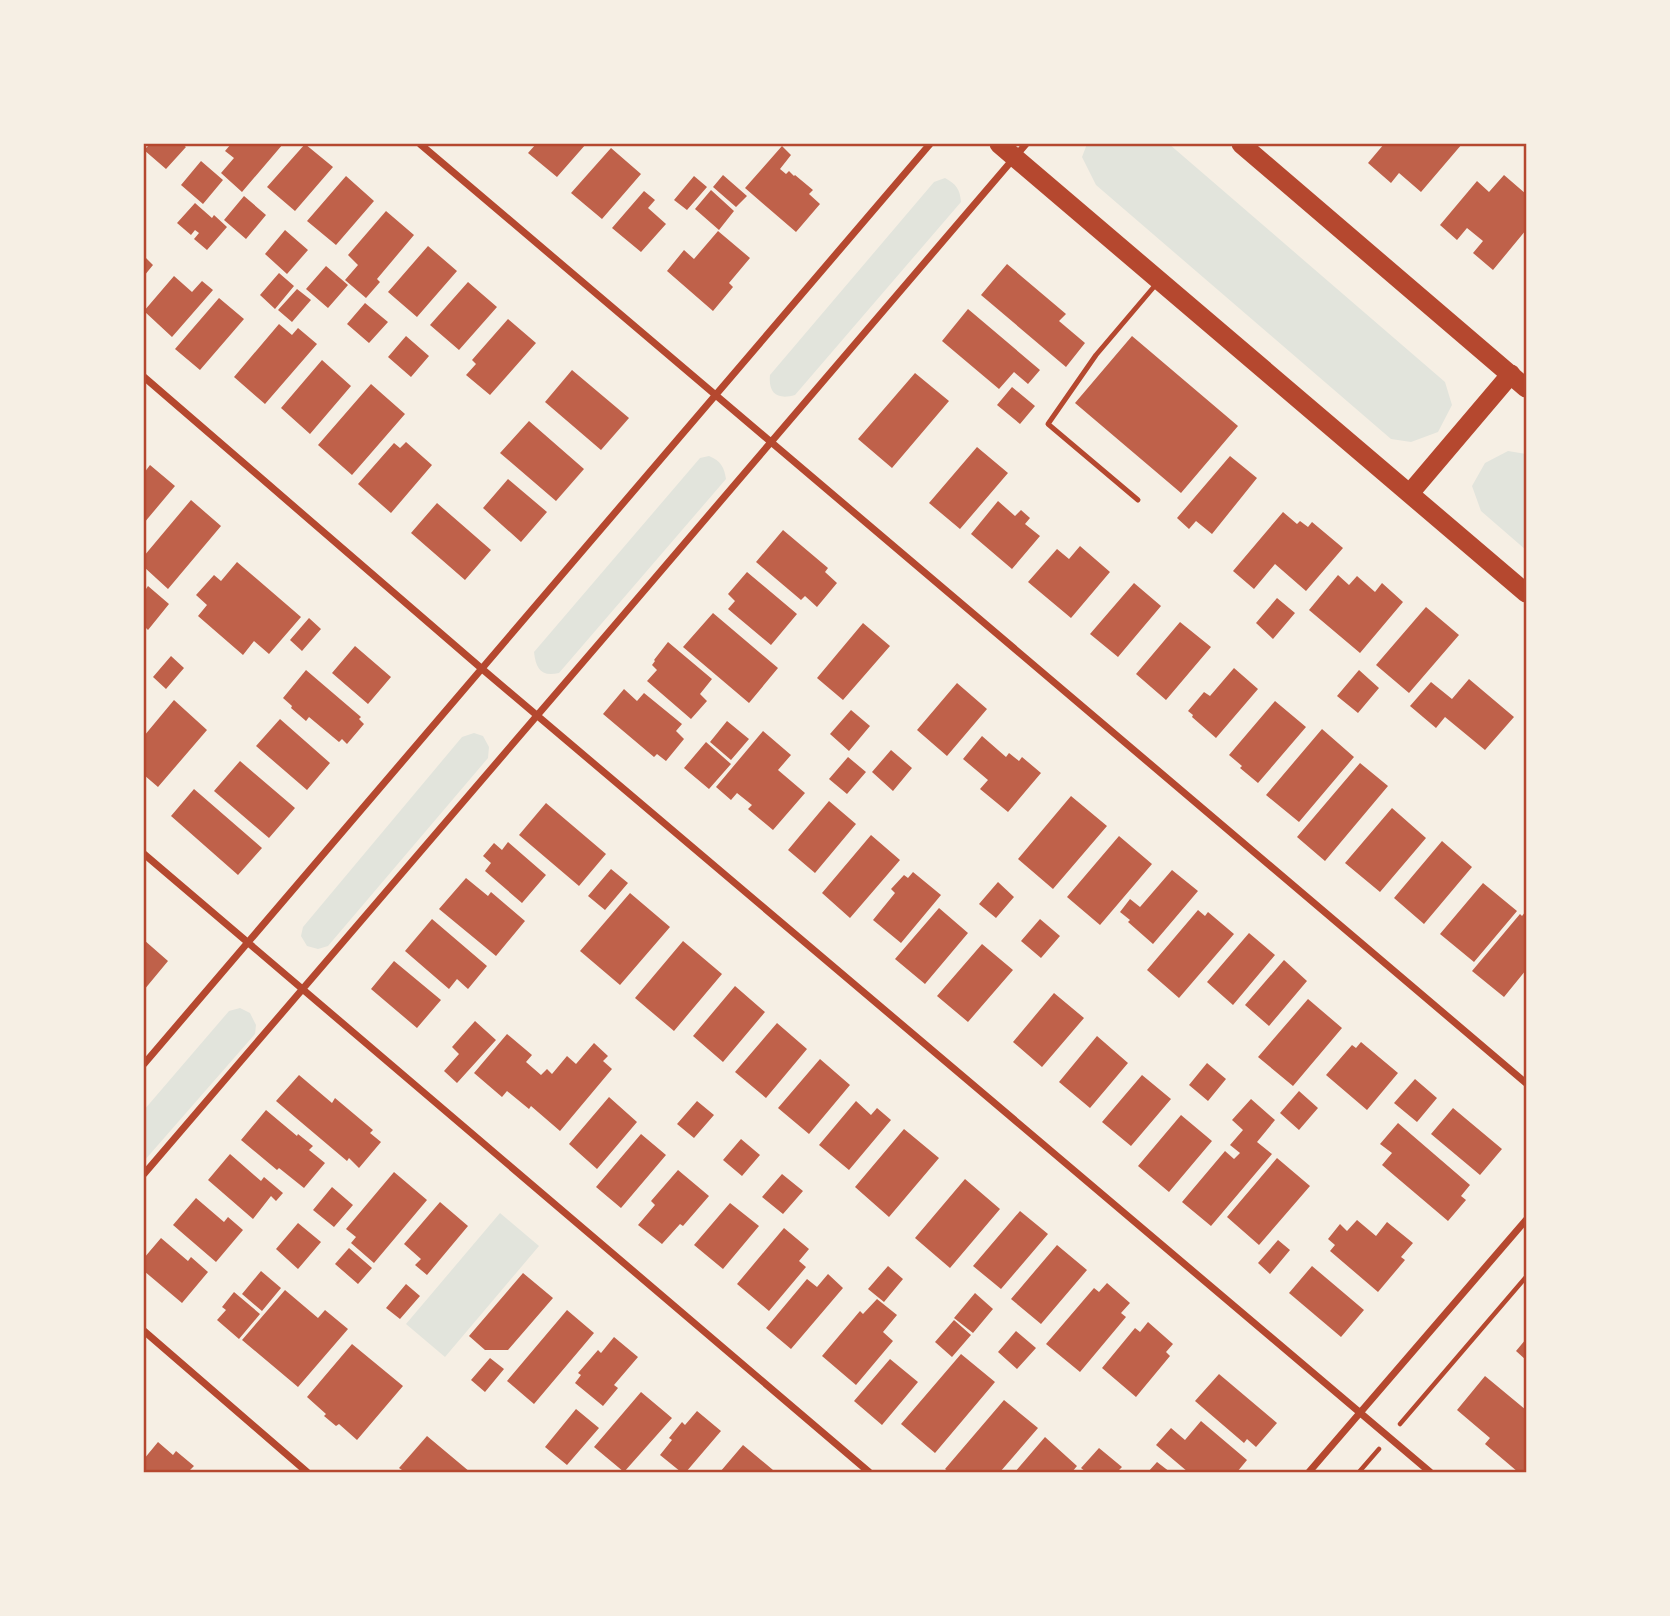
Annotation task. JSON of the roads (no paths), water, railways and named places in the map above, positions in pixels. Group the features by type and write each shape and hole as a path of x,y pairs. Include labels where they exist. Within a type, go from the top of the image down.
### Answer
{"highway":[{"path":"999,144 1021,150 1160,280 1527,593"},
{"path":"1241,144 1527,388"},
{"path":"1410,494 1511,374"}],"street":[{"path":"420,144 1527,1083"},
{"path":"144,1064 930,144"},
{"path":"144,1174 1021,150"},
{"path":"144,377 481,668 1430,1472"},
{"path":"144,854 869,1472"},
{"path":"1309,1472 1527,1220"},
{"path":"144,1331 307,1472"}],"lane":[{"path":"1138,500 1048,424 1096,355 1160,280"}]}
